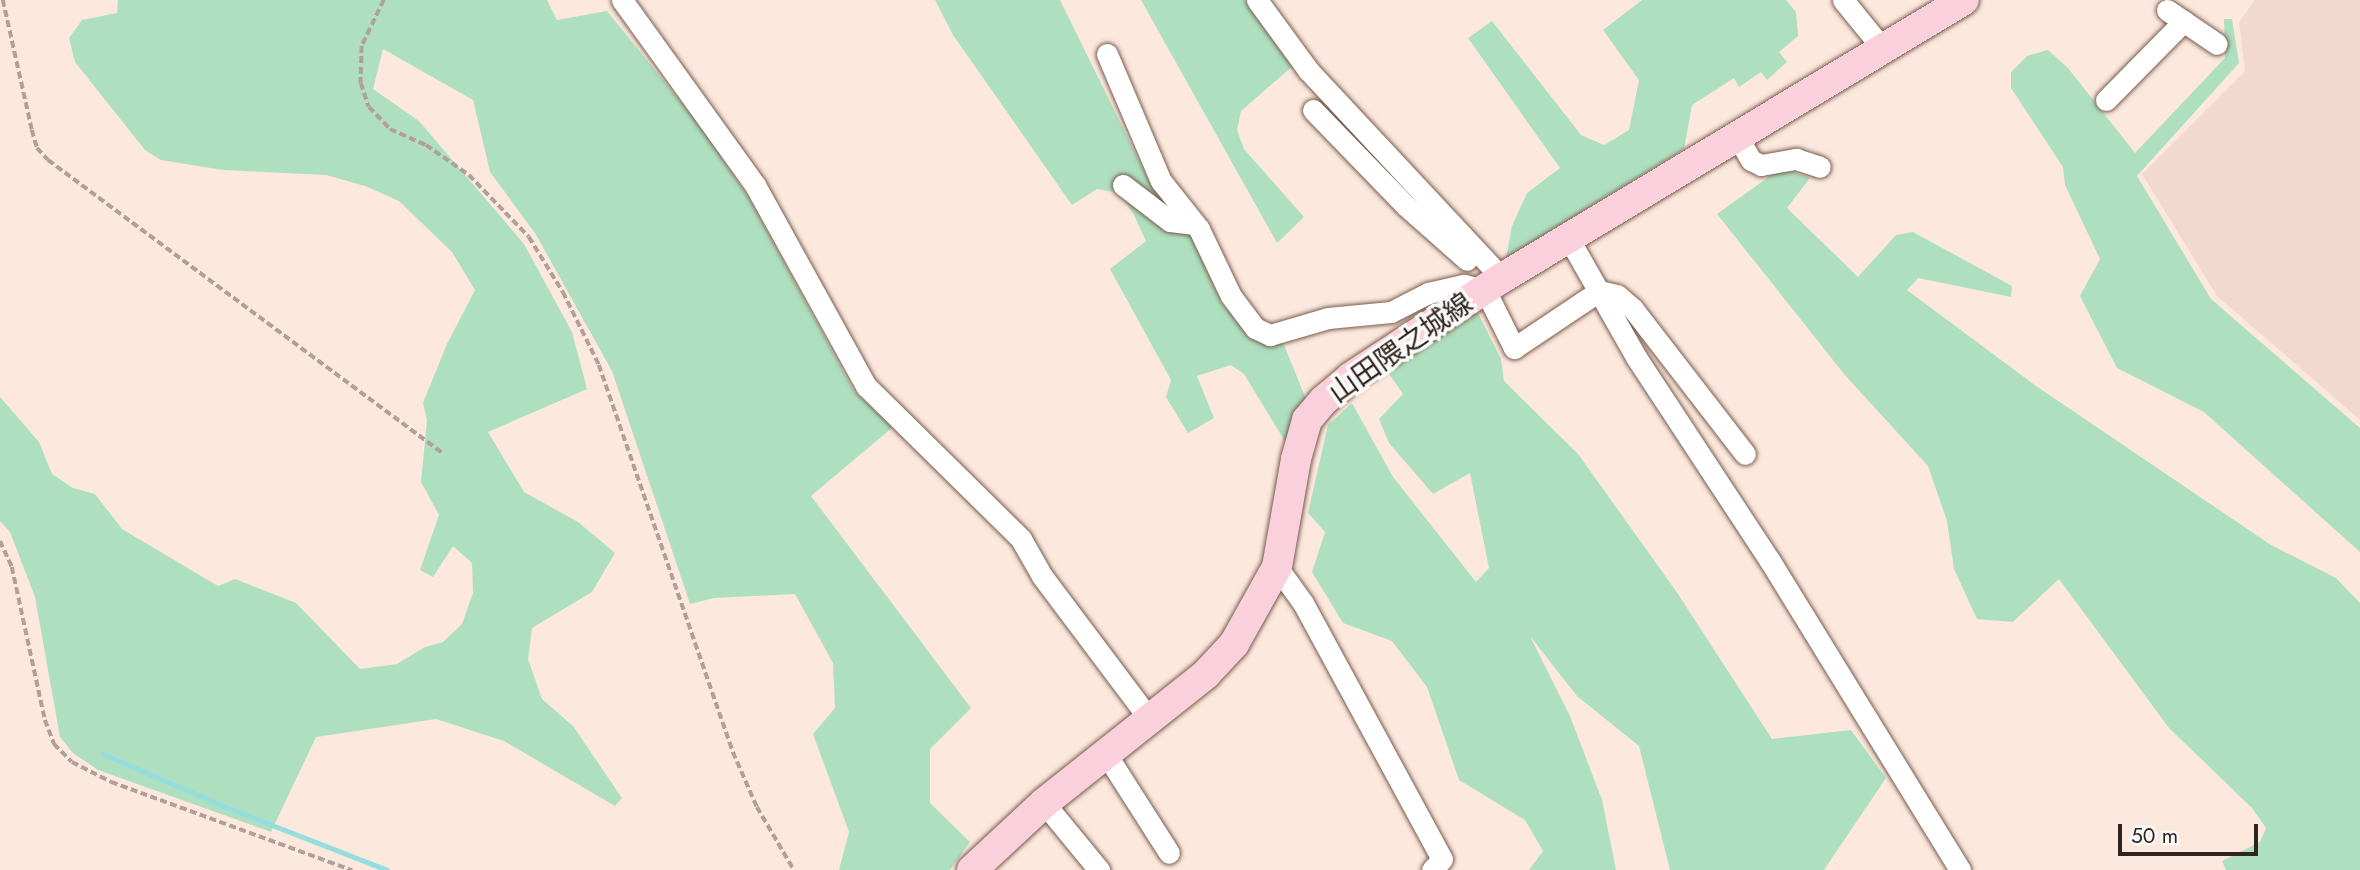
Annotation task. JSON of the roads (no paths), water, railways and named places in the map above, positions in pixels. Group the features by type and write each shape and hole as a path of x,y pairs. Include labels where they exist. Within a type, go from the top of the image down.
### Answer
{"main road":[{"name":"山田隈之城線","path":"971,870 1044,803 1151,721 1206,674 1234,644 1277,567 1307,421 1351,377 1493,284 1964,0"}],"street":[{"path":"622,0 755,185 866,386 1021,539 1042,576 1151,721"},
{"path":"1257,0 1308,70 1493,284 1514,348 1599,291 1617,295 1633,309 1745,454"},
{"path":"1843,0 1883,49"},
{"path":"2106,100 2169,8 2217,44"},
{"path":"1107,54 1161,181 1195,225 1231,296 1255,328 1270,335 1328,318 1391,312 1428,293 1464,285 1493,284"},
{"path":"1313,110 1406,206 1493,284"},
{"path":"1737,136 1751,160 1760,165 1796,159 1820,167"},
{"path":"1123,185 1170,221 1195,225"},
{"path":"1569,239 1960,870"},
{"path":"1277,567 1303,603 1442,859 1432,870"},
{"path":"1106,754 1169,853"},
{"path":"1044,803 1099,870"}],"waterway":[{"path":"103,754 223,806 387,870"}]}
